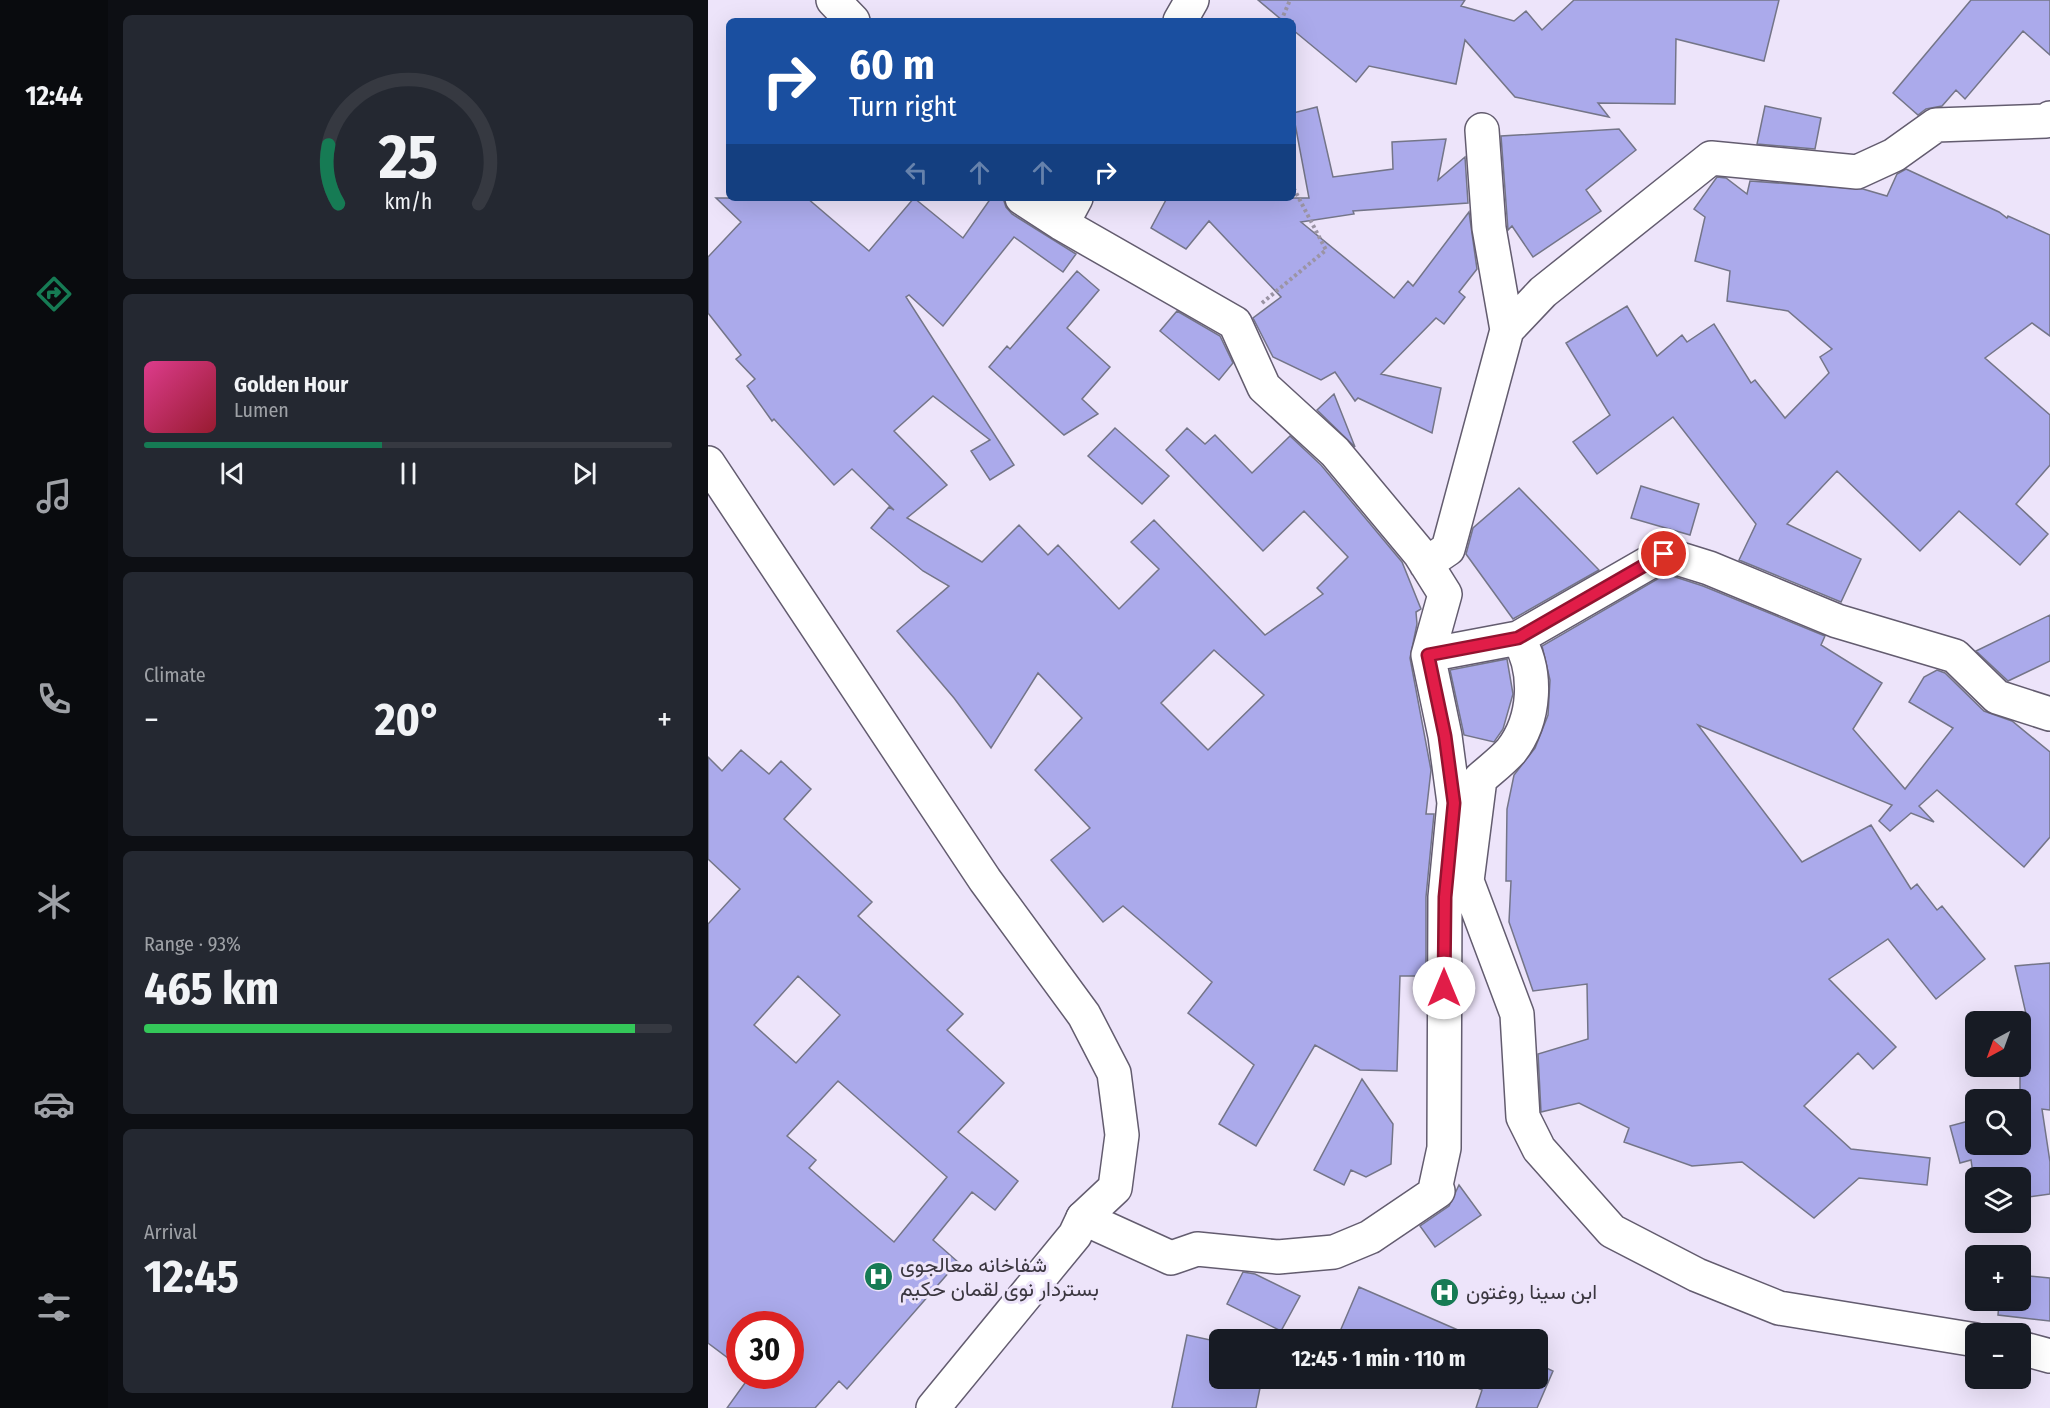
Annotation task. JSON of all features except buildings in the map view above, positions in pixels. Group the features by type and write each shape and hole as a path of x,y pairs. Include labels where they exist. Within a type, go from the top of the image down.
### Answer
{"street":[{"path":"833,0 850,18"},
{"path":"1182,18 1192,0"},
{"path":"1507,330 1543,292 1711,158 1857,172 1894,155 1936,125 2046,121 2050,118"},
{"path":"1426,564 1448,549 1507,330 1489,228 1482,130"},
{"path":"1033,201 1069,211 1235,323 1264,387 1335,452 1426,564 1445,594 1428,655 1445,736 1454,803 1445,897 1444,1148 1436,1185 1438,1191 1370,1237 1334,1252 1278,1257 1197,1249 1171,1258 1083,1218"},
{"path":"708,463 985,880 1084,1015 1114,1073 1122,1135 1115,1188 1083,1218 1075,1235 933,1408"},
{"path":"1428,655 1518,638 1664,554 1709,568 1837,621 1955,656 1997,697 2050,714"},
{"path":"1518,638 1529,656 1532,697 1525,722 1512,750 1480,779 1467,881 1517,1014 1523,1117 1539,1149 1612,1231 1697,1275 1779,1308 1965,1338"},
{"path":"2031,1351 2050,1356"}],"path":[{"path":"1282,18 1290,0"},
{"path":"1235,323 1303,272 1326,250 1296,193"}],"place":[{"name":"شفاخانه معالجوی بستردار نوی لقمان حکیم","path":"879,1277"},
{"name":"ابن سینا روغتون","path":"1445,1292"}],"route":[{"path":"1444,988 1445,897 1454,803 1445,736 1428,655 1496,644 1518,638 1664,554"}]}
